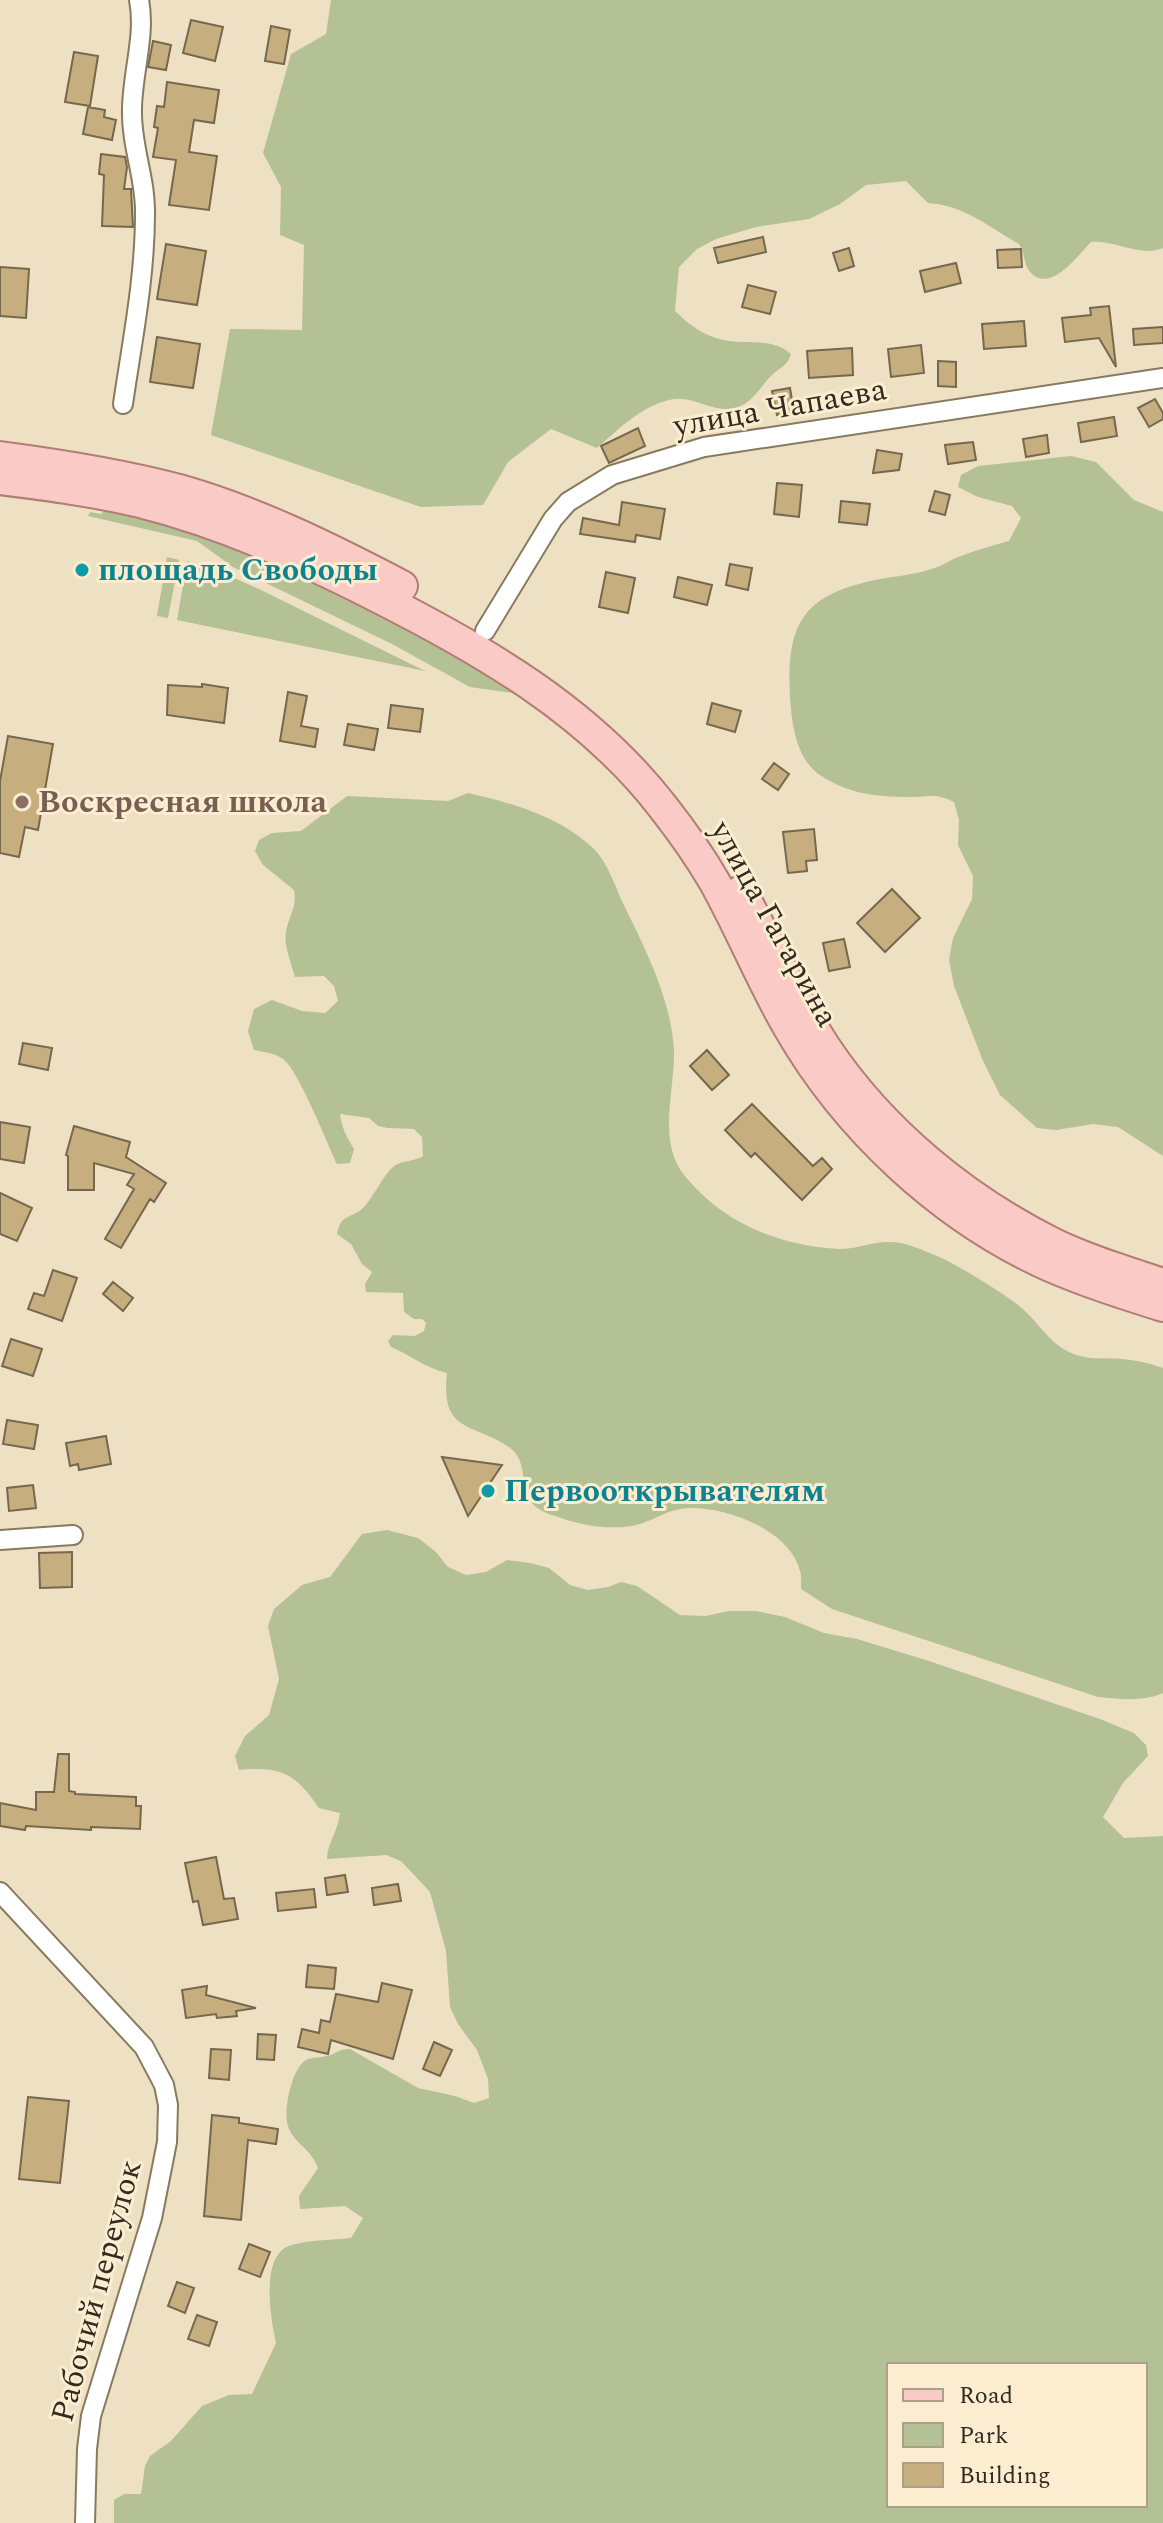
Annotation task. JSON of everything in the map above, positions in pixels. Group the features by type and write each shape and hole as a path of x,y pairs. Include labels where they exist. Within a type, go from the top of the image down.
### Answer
{"main road":[{"name":"улица Гагарина","path":"0,457 104,472 182,491 277,525 485,631 536,664 603,716 676,791 729,869 804,1013 863,1097 886,1122 946,1175 1016,1223 1057,1245 1163,1284"},
{"name":"улица Гагарина","path":"0,479 139,502 259,541 417,617 524,679 587,728 661,804 713,879 789,1029 826,1084 873,1139 961,1215 1007,1243 1049,1265 1163,1306"}],"street":[{"path":"123,404 144,248 144,191 132,122 134,71 141,25 139,0"},
{"name":"улица Чапаева","path":"485,631 553,519 568,502 612,475 704,447 1163,378"},
{"path":"0,1540 73,1535"},
{"name":"Рабочий переулок","path":"0,1892 144,2047 160,2075 168,2105 167,2142 152,2218 91,2416 85,2480 85,2523"}],"green space":[{"path":"331,0 1163,0 1163,248 1145,251 1091,242 1071,264 1053,277 1044,279 1036,277 1028,269 1019,244 954,208 928,203 906,181 866,185 840,204 809,219 756,227 716,239 697,249 679,267 675,311 691,325 717,338 768,343 791,354 746,403 726,409 679,399 658,403 639,413 597,448 551,429 508,462 483,505 421,507 211,435 230,329 302,330 304,245 280,235 281,187 263,153 291,54 326,34"},
{"path":"1071,456 1096,462 1134,500 1163,512 1163,1156 1118,1127 1093,1124 1056,1130 1037,1128 1000,1095 983,1061 954,986 949,960 953,938 972,899 973,876 958,845 959,820 954,802 936,796 873,795 830,781 805,760 792,719 792,649 805,615 817,603 854,585 932,569 1009,541 1021,518 1012,506 978,497 958,487 961,475 978,466"},
{"path":"106,509 173,525 269,562 438,646 493,678 511,693 470,687 392,644 233,567 197,541 88,516 90,512 101,514"},
{"path":"167,557 179,560 168,618 157,616"},
{"path":"187,561 259,589 425,671 177,620"},
{"path":"468,793 519,807 567,828 594,849 606,866 646,952 668,1010 674,1051 669,1115 671,1147 684,1175 699,1192 734,1218 793,1242 837,1249 884,1242 915,1247 957,1266 1007,1297 1069,1352 1088,1358 1115,1358 1163,1368 1163,1693 1139,1699 1098,1697 832,1609 801,1589 800,1571 794,1556 784,1544 755,1524 721,1512 689,1508 643,1523 614,1527 583,1524 546,1513 530,1501 516,1454 454,1417 446,1393 447,1373 391,1347 388,1341 393,1335 415,1336 424,1331 426,1323 404,1312 403,1293 366,1292 365,1284 372,1272 362,1264 351,1244 337,1234 341,1223 363,1208 393,1167 423,1156 422,1137 414,1129 378,1126 369,1118 340,1114 354,1149 350,1163 337,1164 290,1066 276,1055 254,1050 248,1031 254,1009 272,1000 302,1011 325,1013 338,1001 334,986 324,976 295,977 286,939 294,905 294,890 263,865 255,851 259,840 272,833 301,831 347,796 448,801"},
{"path":"387,1530 418,1538 436,1552 448,1567 466,1575 486,1572 507,1560 530,1563 549,1568 570,1585 588,1590 621,1582 637,1586 680,1615 756,1611 785,1617 824,1633 857,1639 929,1661 1100,1719 1134,1733 1146,1745 1148,1756 1123,1783 1103,1817 1124,1838 1163,1836 1163,2523 114,2523 114,2500 124,2494 141,2494 145,2466 150,2456 171,2441 202,2406 229,2395 252,2394 276,2343 270,2308 270,2281 276,2258 282,2250 304,2242 351,2238 363,2218 345,2206 300,2209 299,2196 318,2168 292,2135 287,2122 291,2087 303,2063 310,2058 350,2049 418,2088 474,2103 489,2098 488,2079 477,2050 450,2007 446,1951 430,1892 401,1861 386,1855 327,1859 340,1813 319,1808 302,1787 286,1774 266,1769 239,1770 235,1756 245,1736 269,1715 279,1679 268,1626 274,1609 302,1585 330,1577 362,1534"}],"building":[{"path":"191,20 223,27 215,61 183,53"},
{"path":"271,26 290,30 284,64 265,61"},
{"path":"153,41 171,45 166,70 148,67"},
{"path":"74,52 98,56 90,106 65,102"},
{"path":"167,82 219,90 214,123 194,120 189,152 217,156 209,210 169,205 176,160 153,157 158,128 154,127 157,106 164,107"},
{"path":"88,107 105,110 104,117 116,120 112,140 83,134"},
{"path":"101,154 125,157 124,189 131,189 133,227 102,226 104,175 99,174"},
{"path":"763,237 766,252 718,263 714,248"},
{"path":"166,244 206,251 197,305 157,299"},
{"path":"849,248 854,266 839,271 833,253"},
{"path":"1021,249 1022,267 998,268 997,250"},
{"path":"956,263 961,283 925,292 920,271"},
{"path":"0,267 29,269 26,318 0,316"},
{"path":"748,285 776,292 770,314 742,307"},
{"path":"1109,306 1116,367 1099,338 1065,342 1062,318 1091,315 1090,308"},
{"path":"1024,321 1026,346 984,349 982,324"},
{"path":"1163,327 1163,343 1134,345 1133,329"},
{"path":"157,337 200,344 193,388 150,382"},
{"path":"921,345 924,373 891,377 888,349"},
{"path":"852,348 853,375 809,378 807,351"},
{"path":"938,361 956,362 956,387 938,386"},
{"path":"790,388 794,412 777,415 772,391"},
{"path":"1155,399 1163,419 1149,427 1138,408"},
{"path":"1114,417 1117,436 1081,442 1078,423"},
{"path":"638,428 645,446 609,463 601,446"},
{"path":"1047,435 1049,453 1026,457 1023,439"},
{"path":"973,442 976,460 948,464 945,445"},
{"path":"877,450 902,454 899,470 873,473"},
{"path":"777,483 802,485 799,517 774,514"},
{"path":"935,491 950,495 945,515 929,511"},
{"path":"841,501 870,504 867,525 839,522"},
{"path":"622,502 665,509 660,539 636,535 635,542 580,534 583,518 619,525"},
{"path":"730,564 752,568 748,590 726,585"},
{"path":"606,572 635,578 628,613 599,607"},
{"path":"678,577 712,585 707,605 674,597"},
{"path":"202,684 228,688 224,723 167,715 168,685 202,687"},
{"path":"288,692 307,696 301,726 318,729 315,747 280,741"},
{"path":"712,703 741,711 735,732 707,724"},
{"path":"391,705 423,709 420,732 388,728"},
{"path":"348,724 378,729 374,750 344,745"},
{"name":"Воскресная школа","path":"8,736 53,744 38,830 25,827 19,857 0,853 0,781"},
{"path":"774,763 789,774 778,790 762,779"},
{"path":"814,829 817,860 806,861 807,871 788,873 783,832"},
{"path":"892,889 920,918 885,952 857,923"},
{"path":"844,939 850,967 829,971 823,943"},
{"path":"23,1043 52,1048 48,1070 19,1064"},
{"path":"707,1050 729,1075 712,1090 690,1066"},
{"path":"752,1104 813,1166 822,1158 832,1169 802,1200 755,1153 751,1157 725,1130"},
{"path":"0,1122 30,1127 24,1163 0,1159"},
{"path":"74,1126 130,1142 126,1157 166,1183 154,1202 150,1199 121,1248 105,1239 134,1189 127,1185 134,1174 94,1163 94,1190 68,1190 66,1155"},
{"path":"0,1193 32,1208 17,1241 0,1234"},
{"path":"53,1270 77,1278 62,1321 28,1309 34,1293 44,1296"},
{"path":"113,1282 133,1298 123,1311 103,1294"},
{"path":"11,1339 42,1349 33,1376 2,1366"},
{"path":"7,1420 38,1425 34,1449 3,1444"},
{"path":"106,1436 111,1464 79,1470 78,1464 70,1466 66,1443"},
{"path":"442,1457 502,1465 468,1516"},
{"path":"33,1485 36,1508 9,1511 7,1488"},
{"path":"72,1552 72,1587 40,1588 39,1553"},
{"path":"58,1754 69,1754 69,1791 75,1794 136,1797 136,1806 141,1806 140,1829 26,1826 25,1830 0,1826 0,1803 36,1810 36,1792 54,1792"},
{"path":"216,1857 224,1899 234,1898 238,1919 203,1925 198,1901 193,1902 185,1863"},
{"path":"345,1875 348,1892 327,1895 325,1878"},
{"path":"398,1884 401,1901 374,1905 372,1888"},
{"path":"314,1889 316,1907 278,1911 276,1893"},
{"path":"308,1965 336,1968 334,1989 306,1987"},
{"path":"382,1983 412,1990 393,2059 331,2040 328,2054 298,2047 302,2029 319,2033 321,2020 330,2022 336,1994 378,2002"},
{"path":"207,1986 206,1995 256,2008 236,2011 237,2016 217,2018 216,2014 186,2018 182,1990"},
{"path":"258,2034 276,2035 274,2060 257,2059"},
{"path":"434,2042 452,2050 440,2076 423,2069"},
{"path":"211,2049 231,2050 229,2080 209,2078"},
{"path":"28,2097 69,2101 60,2183 19,2179"},
{"path":"212,2115 239,2118 239,2123 278,2129 276,2144 248,2140 241,2220 204,2216"},
{"path":"249,2244 270,2252 260,2277 239,2269"},
{"path":"177,2282 194,2288 185,2313 168,2306"},
{"path":"197,2315 217,2322 209,2346 188,2339"}],"place":[{"name":"площадь Свободы","path":"82,570"},
{"name":"Воскресная школа","path":"22,802"},
{"name":"Первооткрывателям","path":"488,1491"}]}
